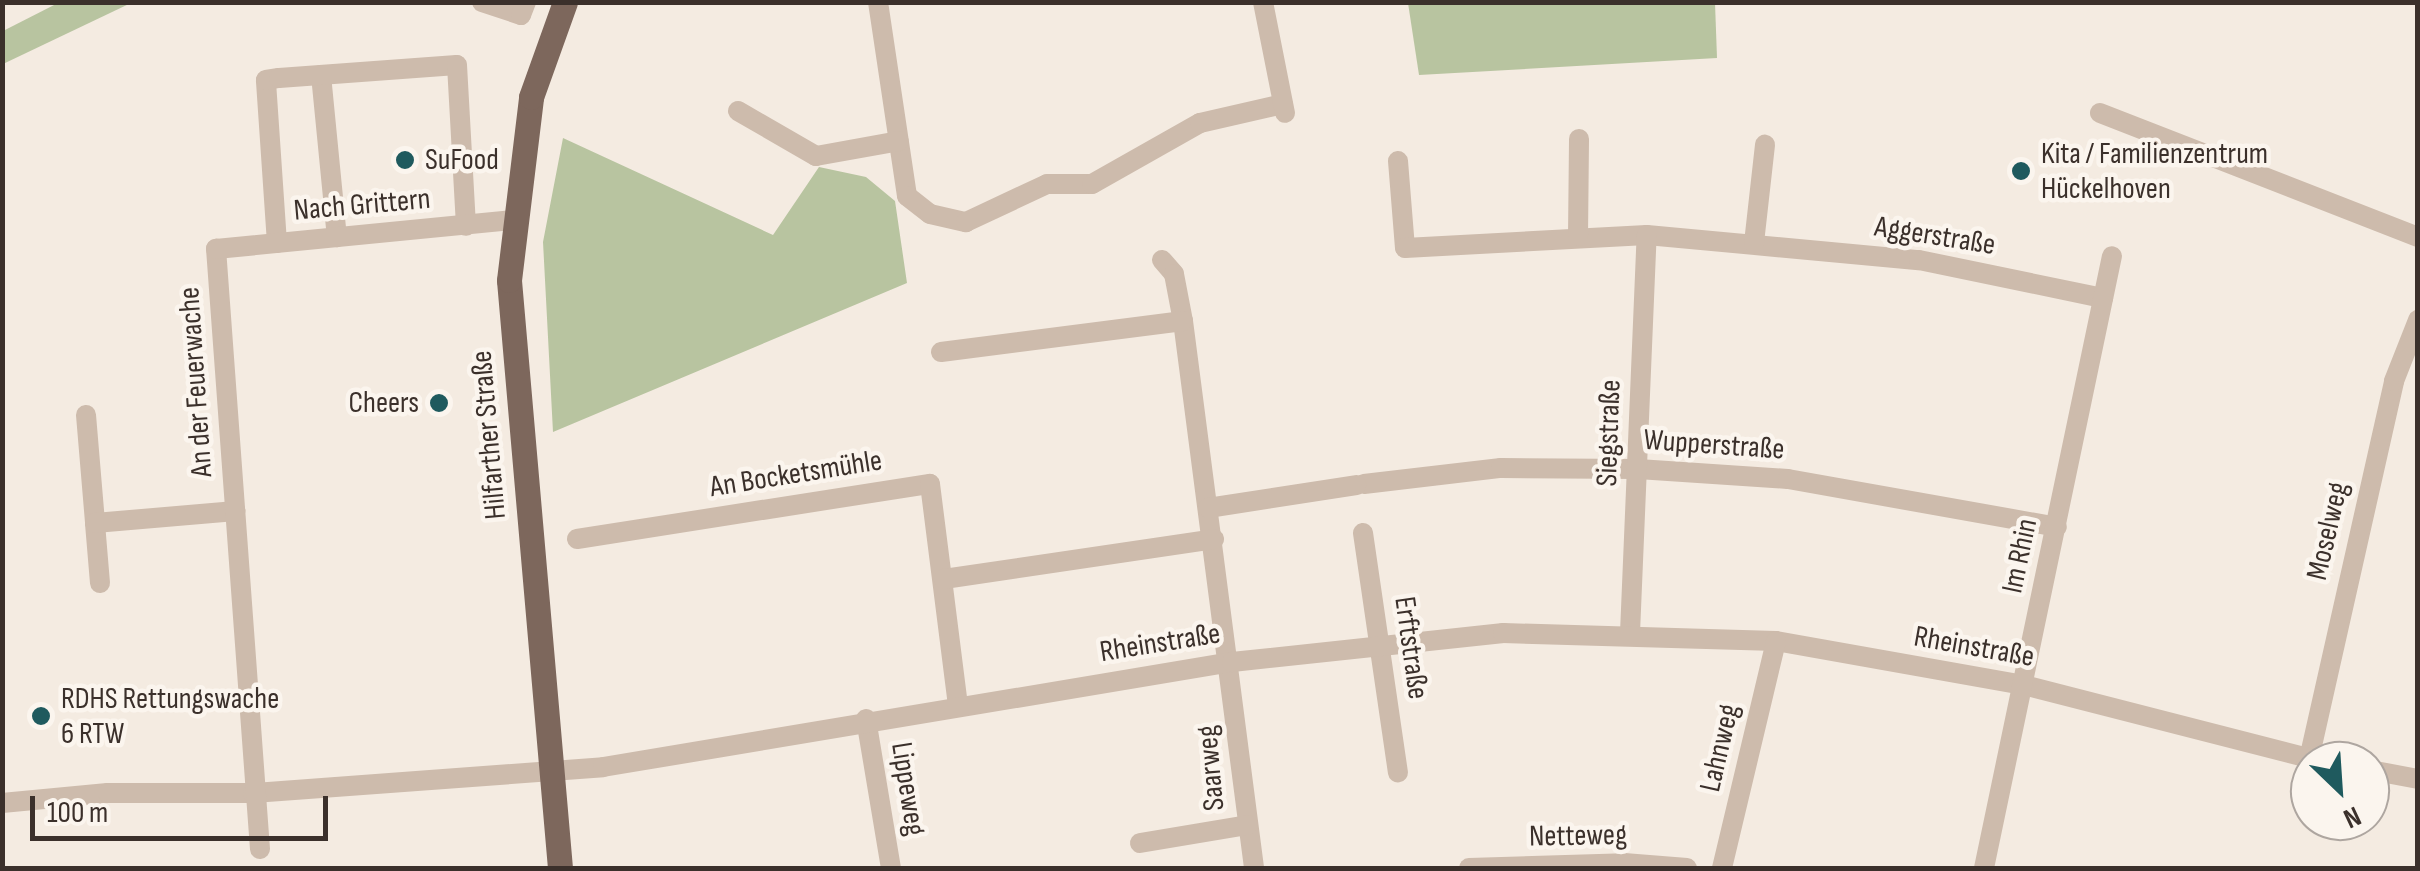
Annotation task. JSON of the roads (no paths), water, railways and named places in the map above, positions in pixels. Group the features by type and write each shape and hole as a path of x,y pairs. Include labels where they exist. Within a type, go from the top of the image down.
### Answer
{"main road":[{"name":"Hilfarther Straße","path":"560,868 521,446 510,280 513,220 531,98 566,2"}],"street":[{"path":"482,2 521,14 526,2"},
{"path":"878,2 907,196 930,214 966,222 1047,184 1092,184 1200,123 1284,110 1262,2"},
{"path":"277,243 266,80 321,75 457,65 466,226"},
{"path":"321,75 337,237"},
{"path":"738,111 816,156 899,140"},
{"path":"2100,113 2418,237"},
{"path":"1578,138 1578,236"},
{"path":"1754,244 1765,144"},
{"name":"Aggerstraße","path":"1398,161 1405,248 1647,235 1919,260 2104,298"},
{"name":"Nach Grittern","path":"216,249 513,220"},
{"name":"Siegstraße","path":"1630,634 1647,235"},
{"name":"An der Feuerwache","path":"216,249 260,849"},
{"name":"Im Rhin","path":"1984,868 2112,256"},
{"path":"1162,260 1174,274 1183,321 1232,662"},
{"name":"Moselweg","path":"2318,741 2394,381 2418,320"},
{"path":"941,352 1183,321"},
{"path":"86,415 100,583"},
{"name":"Wupperstraße","path":"1208,508 1360,484 1501,468 1638,470 1788,479 2057,528"},
{"name":"An Bocketsmühle","path":"577,539 930,484 958,704"},
{"name":"An der Feuerwache","path":"95,523 235,511"},
{"name":"Erftstraße","path":"1363,533 1398,772"},
{"path":"944,579 1214,540"},
{"name":"Rheinstraße","path":"2,803 108,793 253,793 553,771 1232,662 1503,633 1776,640 2024,685 2290,754"},
{"name":"Lahnweg","path":"1722,868 1776,640"},
{"name":"Saarweg","path":"1232,662 1254,868"},
{"name":"Lippeweg","path":"866,719 891,868"},
{"path":"2390,774 2418,779"},
{"path":"1140,843 1247,826"},
{"name":"Netteweg","path":"1470,868 1624,863 1687,868"}],"place":[{"name":"SuFood","path":"405,160"},
{"name":"Kita / Familienzentrum Hückelhoven","path":"2021,171"},
{"name":"Cheers","path":"439,403"},
{"name":"RDHS Rettungswache 6 RTW","path":"41,716"}]}
